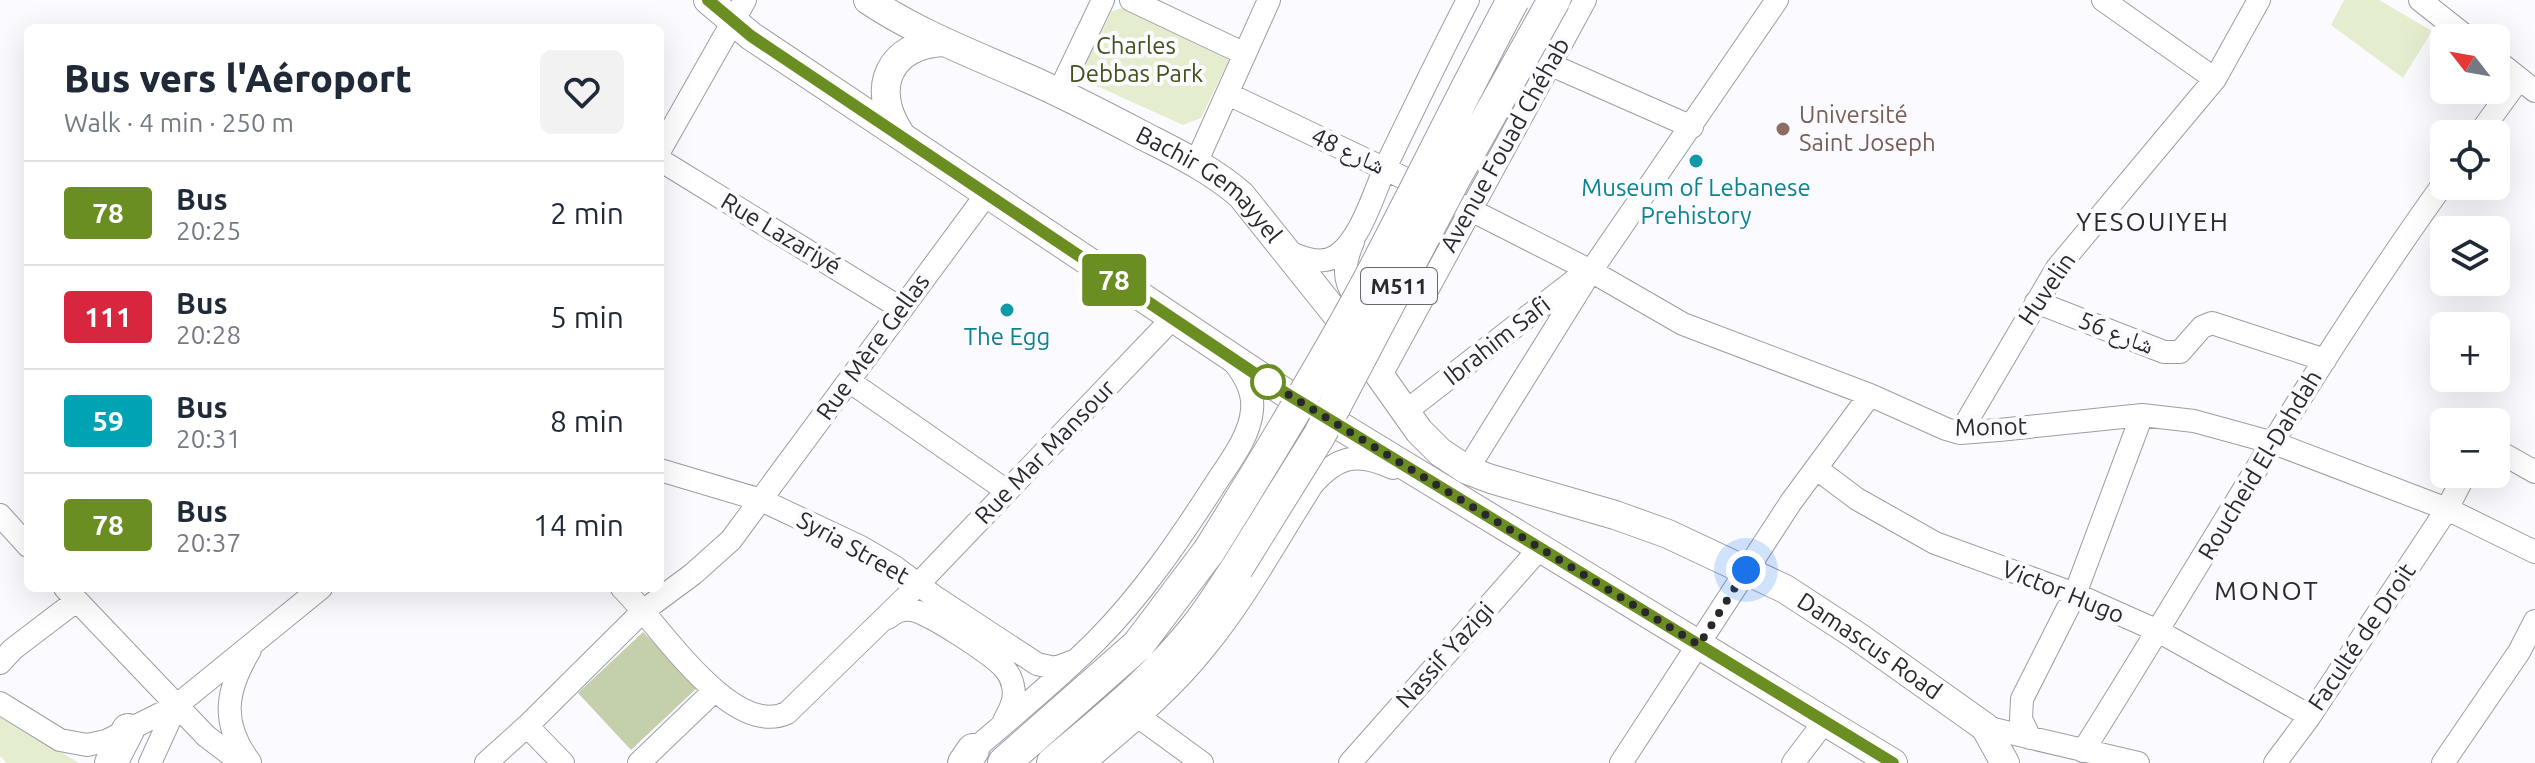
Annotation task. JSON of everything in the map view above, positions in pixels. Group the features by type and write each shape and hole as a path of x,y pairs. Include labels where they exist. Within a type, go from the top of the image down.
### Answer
{"highway":[{"name":"M511","path":"1066,748 1209,551 1291,421 1363,291 1513,0"},
{"name":"M511","path":"1004,763 1066,748 1111,715 1160,668 1198,624 1237,568 1319,436 1454,179 1554,0"},
{"path":"111,763 128,730"}],"main road":[{"path":"708,0 739,10 900,134 1228,357 1893,763"},
{"name":"Bachir Gemayyel","path":"868,0 944,42 1059,92 1196,163 1241,195 1429,442 1467,470"},
{"path":"900,134 890,119 885,102 888,76 907,50 929,42 944,42"},
{"name":"Damascus Road","path":"1467,470 1640,523 1746,570 1802,599 1985,727"},
{"path":"1985,727 2005,763"}],"street":[{"path":"1059,92 1103,0"},
{"path":"1131,0 1245,54"},
{"path":"1196,163 1269,0"},
{"path":"1428,287 1405,304 1389,309 1373,308 1359,300 1348,287 1344,271 1347,255 1385,169 1468,0"},
{"name":"Avenue Fouad Chéhab","path":"1381,375 1585,0"},
{"path":"1467,470 1590,270 1692,127 1777,0"},
{"path":"2103,0 2215,79"},
{"name":"Huvelin","path":"1960,433 2057,268 2215,79 2259,0"},
{"path":"2420,0 2450,24"},
{"path":"664,143 739,10"},
{"path":"1549,64 1692,127"},
{"path":"2493,120 2527,85 2510,71"},
{"name":"شارع 48","path":"1228,94 1469,209"},
{"name":"Rue Lazariyé","path":"664,162 902,309"},
{"name":"Rue Mère Gellas","path":"486,763 643,611 693,574 731,540 986,195"},
{"name":"Roucheid El-Dahdah","path":"2083,751 2325,360 2432,200"},
{"name":"Monot","path":"1469,209 1590,270 1683,324 1870,395 1946,429 1960,433 2142,415 2194,421 2274,443 2447,509 2535,552"},
{"path":"1283,249 1312,260 1329,259 1338,255 1355,237"},
{"name":"Ibrahim Safi","path":"1405,412 1590,270"},
{"name":"شارع 56","path":"2036,302 2164,352 2180,352 2202,327 2212,323 2325,360"},
{"name":"Rue Mar Mansour","path":"872,631 1172,319"},
{"path":"965,759 1074,661 1143,586 1210,492 1244,435 1252,410 1247,383 1228,357"},
{"path":"849,381 1007,491"},
{"path":"1621,763 1746,570 1870,395"},
{"path":"2030,738 2021,719 2022,699 2075,594 2142,415"},
{"path":"1066,748 1139,717 1173,685 1205,648 1312,485 1323,473 1343,460 1368,458 1449,493"},
{"path":"2510,458 2535,472"},
{"name":"Victor Hugo","path":"1817,469 1857,499 1935,543 2075,594 2158,631 2310,716"},
{"name":"Syria Street","path":"664,471 761,500 881,558 1037,664 1055,668 1074,661"},
{"path":"664,483 722,497 727,501 734,516 731,540"},
{"path":"1210,492 1237,486 1263,495 1277,510 1280,538"},
{"name":"Faculté de Droit","path":"2275,763 2310,716 2458,488"},
{"path":"0,515 24,542"},
{"name":"Nassif Yazigi","path":"1350,763 1540,548"},
{"path":"0,703 46,733 74,744 98,743 176,706 316,592"},
{"path":"626,592 714,691 746,713 761,718 778,717 797,706 872,631"},
{"path":"0,663 70,594 206,736 231,755 250,763"},
{"name":"Syria Street","path":"872,631 896,612 916,611 940,623 998,663 1011,679 1014,694 1011,708 1000,727"},
{"path":"2443,763 2519,652 2535,621"},
{"path":"250,763 238,746 232,729 229,698 237,672 257,638"},
{"path":"639,763 714,691"},
{"path":"150,763 176,706"},
{"path":"162,763 176,706"},
{"path":"1139,717 1202,763"},
{"path":"1793,763 1825,721"},
{"path":"527,726 563,763"},
{"name":"Damascus Road","path":"1985,727 2138,763"}],"green space":[{"path":"2344,0 2379,0 2430,30 2430,34 2403,78 2331,25"},
{"name":"Charles Debbas Park","path":"1122,8 1229,60 1201,118 1183,125 1090,83 1084,66 1112,11"},
{"path":"643,632 698,687 631,750 578,693"},
{"path":"0,714 79,763 7,763 0,756"}],"bus line":[{"name":"78","path":"708,0 751,36 1247,369 1893,763"}],"place":[{"name":"Université Saint Joseph","path":"1783,129"},
{"name":"Museum of Lebanese Prehistory","path":"1696,161"},
{"name":"The Egg","path":"1007,310"}],"district":[{"name":"YESOUIYEH","path":"2153,222"},
{"name":"MONOT","path":"2267,591"}],"route":[{"path":"1268,382 1699,645 1746,570"}]}
